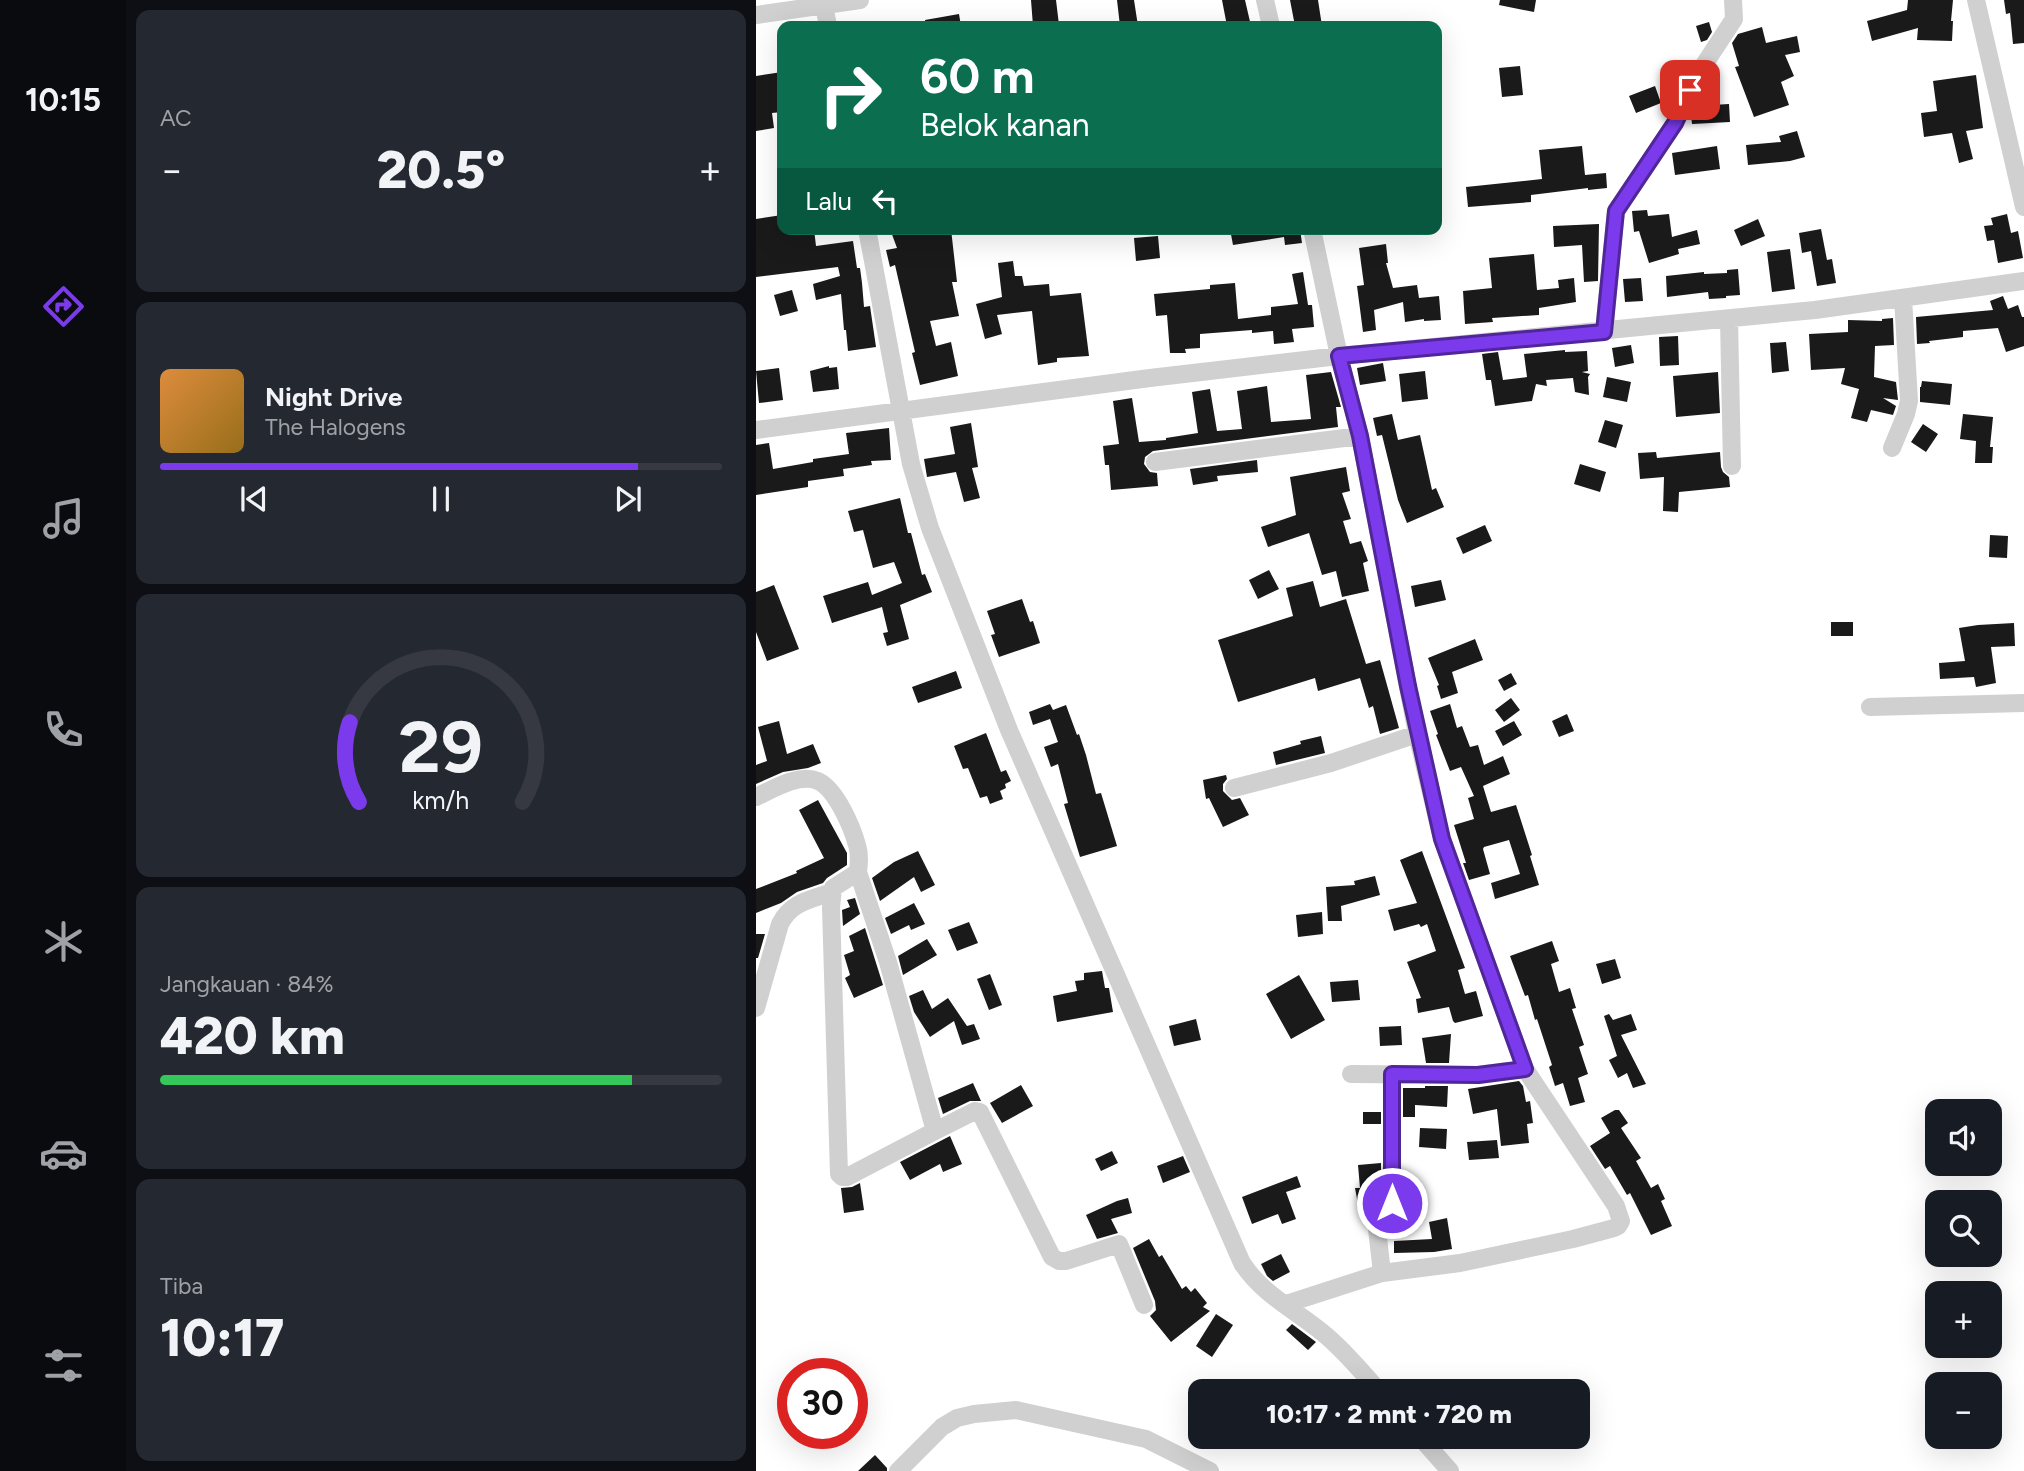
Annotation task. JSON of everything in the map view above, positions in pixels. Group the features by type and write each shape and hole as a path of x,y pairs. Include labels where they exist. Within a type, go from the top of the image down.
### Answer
{"street":[{"path":"756,15 823,2 860,0"},
{"path":"1265,0 1269,21"},
{"path":"1604,332 1616,211 1675,123 1698,74 1734,19 1733,0"},
{"path":"1976,0 2024,207"},
{"path":"823,2 827,21"},
{"path":"868,235 911,464 930,528 1009,730 1242,1263 1269,1294 1294,1301 1369,1379"},
{"path":"1294,1301 1382,1273 1460,1263 1573,1239 1620,1224 1616,1206 1525,1069 1442,839 1418,734 1360,436 1339,356 1313,235"},
{"path":"756,430 901,409 1339,356 1815,310 2024,281"},
{"path":"1892,448 1909,401 1903,298"},
{"path":"1729,319 1732,466"},
{"path":"1155,462 1360,436"},
{"path":"1870,708 2024,703"},
{"path":"1234,788 1331,763 1418,734"},
{"path":"756,797 804,779 818,780 838,800 858,846 858,872 891,972 935,1131"},
{"path":"858,872 837,885 832,892 830,919 839,1174 847,1177 975,1111 980,1112 1052,1258 1066,1261 1119,1244 1144,1305"},
{"path":"756,1008 780,924 786,913 794,905 832,892"},
{"path":"1351,1073 1478,1075 1525,1069"},
{"path":"1382,1273 1376,1220 1378,1213 1392,1205 1392,1074"},
{"path":"898,1471 942,1427 957,1418 974,1413 1016,1410 1146,1439 1210,1471"},
{"path":"1431,1449 1450,1471"}],"building":[{"path":"1031,0 1056,0 1059,21 1033,21"},
{"path":"1117,0 1134,0 1137,21 1119,21"},
{"path":"1222,0 1245,0 1250,21 1226,21"},
{"path":"1290,0 1318,0 1321,21 1294,21"},
{"path":"1500,0 1536,0 1534,12 1499,5"},
{"path":"1908,0 1953,0 1952,41 1917,40 1918,28 1872,41 1867,21 1907,10"},
{"path":"2004,0 2024,0 2024,43 2013,44 2010,13 2006,14"},
{"path":"959,14 960,21 925,21"},
{"path":"1709,22 1712,32 1707,40 1701,42 1696,26"},
{"path":"1762,27 1766,43 1797,36 1800,52 1785,55 1794,76 1781,82 1789,105 1754,117 1735,67 1739,66 1732,43 1738,34"},
{"path":"1520,66 1523,95 1502,97 1499,68"},
{"path":"777,73 777,112 772,113 774,128 756,131 756,76"},
{"path":"1976,75 1983,128 1966,131 1973,159 1959,163 1952,133 1924,137 1921,113 1937,111 1933,81"},
{"path":"1655,86 1661,103 1636,113 1629,96"},
{"path":"1729,104 1730,122 1692,124 1691,115 1696,106"},
{"path":"1797,131 1805,157 1748,165 1746,145 1781,142 1779,136"},
{"path":"1582,146 1585,175 1606,173 1607,188 1531,195 1531,202 1468,207 1466,187 1542,179 1539,150"},
{"path":"1717,146 1720,169 1675,175 1672,153"},
{"path":"1647,210 1648,216 1669,214 1672,237 1697,230 1700,244 1678,249 1679,254 1649,263 1639,231 1634,232 1632,211"},
{"path":"2007,214 2011,233 2018,231 2023,258 1998,263 1994,240 1987,241 1984,226 1993,225 1991,218"},
{"path":"777,216 777,235 815,235 816,246 853,241 857,268 860,268 864,307 870,306 876,347 848,351 841,294 816,300 813,284 840,276 838,267 756,277 756,219"},
{"path":"1758,219 1765,236 1741,246 1734,230"},
{"path":"1599,224 1598,281 1584,282 1582,245 1554,247 1553,226"},
{"path":"1821,229 1827,260 1832,259 1836,283 1817,286 1811,251 1802,253 1799,233"},
{"path":"892,235 952,235 957,282 952,282 959,316 930,321 936,346 951,342 958,376 920,385 895,265 890,267 886,250 897,248"},
{"path":"1231,235 1301,235 1302,243 1285,245 1284,237 1233,245"},
{"path":"1158,236 1160,258 1136,261 1134,238"},
{"path":"1386,244 1386,263 1393,288 1417,285 1419,298 1439,296 1441,320 1405,322 1403,302 1374,310 1376,330 1363,332 1357,286 1364,285 1359,248"},
{"path":"1790,249 1795,289 1772,292 1767,252"},
{"path":"1534,254 1537,290 1559,288 1558,280 1574,278 1576,302 1539,308 1539,315 1492,318 1493,322 1465,324 1463,291 1492,288 1489,258"},
{"path":"1013,261 1015,276 1022,276 1024,286 1049,284 1050,296 1081,293 1089,356 1057,358 1057,362 1038,365 1032,311 997,315 1002,334 985,339 976,304 1002,297 998,263"},
{"path":"1738,269 1740,295 1709,299 1708,292 1667,297 1666,276 1704,272 1727,273 1727,270"},
{"path":"1303,272 1308,305 1312,305 1314,327 1292,329 1294,342 1274,344 1273,331 1200,334 1200,348 1185,349 1186,353 1170,353 1167,315 1156,316 1154,294 1210,289 1210,285 1235,283 1238,319 1271,315 1271,307 1298,304 1292,274"},
{"path":"1641,278 1643,301 1625,302 1623,279"},
{"path":"792,290 798,311 780,316 774,295"},
{"path":"2003,296 2008,309 2018,305 2024,317 2024,346 2006,352 1998,328 1963,331 1963,337 1917,344 1916,317 1993,310 1990,301"},
{"path":"1893,318 1894,345 1875,346 1874,377 1896,382 1898,400 1883,398 1896,406 1893,415 1871,410 1867,422 1851,418 1859,389 1841,384 1845,368 1811,370 1809,334 1848,332 1848,320 1882,321"},
{"path":"1678,336 1679,365 1660,366 1659,337"},
{"path":"1786,342 1789,371 1772,373 1770,343"},
{"path":"1631,345 1634,363 1615,367 1612,348"},
{"path":"1587,351 1588,371 1582,372 1590,374 1589,395 1575,392 1573,378 1546,380 1547,386 1536,384 1532,401 1495,406 1491,380 1486,380 1482,354 1498,352 1503,380 1527,377 1524,354"},
{"path":"1383,363 1386,381 1360,385 1357,368"},
{"path":"829,366 837,367 839,389 813,392 810,371"},
{"path":"779,368 783,400 759,403 756,371"},
{"path":"1425,371 1428,399 1402,402 1399,374"},
{"path":"1331,372 1341,407 1336,407 1338,427 1153,451 1145,457 1144,464 1150,472 1157,473 1158,486 1111,490 1109,465 1105,465 1103,446 1119,444 1113,401 1132,398 1139,442 1166,440 1198,433 1192,392 1210,389 1217,431 1242,429 1237,391 1267,386 1271,422 1311,419 1306,375"},
{"path":"1718,372 1720,413 1676,417 1673,376"},
{"path":"1607,377 1631,382 1627,402 1603,397"},
{"path":"1922,381 1952,384 1950,405 1920,402"},
{"path":"1392,414 1398,440 1420,435 1432,490 1436,488 1444,507 1407,523 1398,500 1382,435 1377,436 1373,418"},
{"path":"1963,414 1993,417 1990,447 1993,447 1992,463 1975,463 1976,441 1960,439"},
{"path":"1605,420 1623,425 1616,448 1598,442"},
{"path":"971,423 978,467 972,468 980,498 964,502 956,472 927,477 924,459 955,454 950,427"},
{"path":"1923,424 1938,434 1926,452 1911,442"},
{"path":"889,428 891,460 871,461 872,465 843,469 844,476 808,481 808,487 756,495 756,445 769,443 773,469 849,454 846,433"},
{"path":"1656,452 1657,458 1720,452 1721,467 1729,477 1730,487 1679,492 1678,512 1663,511 1664,477 1640,479 1638,453"},
{"path":"1257,460 1258,472 1217,476 1218,481 1193,485 1190,469"},
{"path":"1580,464 1606,472 1600,492 1574,484"},
{"path":"1346,467 1350,491 1342,493 1351,519 1343,521 1350,544 1361,541 1368,561 1363,563 1369,591 1342,597 1336,571 1322,575 1309,533 1268,547 1261,527 1296,515 1290,477"},
{"path":"900,498 922,575 925,574 932,592 900,605 909,639 887,646 883,633 888,632 882,607 832,623 823,596 868,582 872,595 902,583 894,562 873,568 863,530 854,532 848,511"},
{"path":"1485,525 1492,541 1463,554 1456,538"},
{"path":"1990,535 2008,536 2007,558 1989,557"},
{"path":"1269,570 1279,589 1258,599 1249,580"},
{"path":"1441,580 1446,600 1415,607 1411,586"},
{"path":"1313,581 1320,607 1346,599 1366,664 1380,660 1399,728 1380,734 1373,706 1369,708 1360,678 1318,691 1315,678 1238,702 1218,640 1293,616 1286,588"},
{"path":"774,585 799,649 767,661 756,632 756,592"},
{"path":"1022,599 1040,643 999,657 991,635 995,634 987,611"},
{"path":"1831,622 1853,622 1853,636 1831,636"},
{"path":"2014,623 2015,646 1991,647 1996,683 1976,687 1974,677 1940,679 1939,663 1965,661 1959,628"},
{"path":"1475,639 1483,660 1452,672 1458,693 1441,699 1437,686 1439,685 1428,658"},
{"path":"956,671 962,688 918,703 912,687"},
{"path":"1511,673 1517,684 1504,691 1498,680"},
{"path":"1511,698 1520,710 1504,722 1495,710"},
{"path":"1050,704 1053,710 1066,705 1077,735 1079,734 1096,794 1101,793 1117,846 1080,857 1064,804 1068,803 1058,764 1051,767 1044,747 1058,742 1050,719 1033,725 1029,712"},
{"path":"1450,704 1457,728 1462,726 1470,747 1478,745 1484,765 1503,756 1510,774 1483,786 1491,812 1516,805 1539,885 1495,899 1491,883 1520,874 1509,840 1484,847 1490,874 1469,880 1454,825 1474,819 1468,798 1474,796 1461,767 1450,771 1430,711"},
{"path":"1567,714 1574,731 1559,737 1552,721"},
{"path":"779,721 787,754 813,744 821,763 783,772 756,784 756,765 767,761 758,727"},
{"path":"1514,721 1522,735 1503,746 1495,731"},
{"path":"986,733 1001,772 1006,770 1011,781 1000,791 1003,799 990,804 987,796 980,798 968,768 963,769 954,746"},
{"path":"1321,736 1325,753 1276,765 1273,752"},
{"path":"1226,775 1223,791 1232,800 1240,798 1249,815 1223,827 1209,798 1206,799 1203,780"},
{"path":"818,800 847,853 847,865 823,883 797,892 781,903 756,913 756,889 797,873 796,871 824,858 799,810"},
{"path":"918,851 935,885 921,892 914,877 880,901 872,878 894,862"},
{"path":"1422,851 1465,968 1458,970 1465,994 1476,991 1483,1016 1455,1023 1449,1007 1418,1013 1416,999 1421,998 1407,962 1436,951 1427,924 1394,931 1388,910 1417,903 1400,860"},
{"path":"1375,876 1380,895 1341,906 1342,921 1328,921 1326,887 1355,885 1354,881"},
{"path":"855,898 860,914 843,926 842,910 850,907 847,900"},
{"path":"914,903 925,924 911,930 909,925 891,934 885,918"},
{"path":"1322,912 1323,934 1298,937 1296,915"},
{"path":"969,922 978,943 957,951 948,930"},
{"path":"865,928 883,985 854,998 845,978 850,975 844,955 854,951 849,936"},
{"path":"756,934 765,934 758,958 756,958"},
{"path":"927,939 937,955 903,975 898,956"},
{"path":"1552,941 1559,961 1551,964 1559,992 1570,988 1576,1008 1572,1009 1584,1045 1579,1047 1588,1074 1578,1078 1585,1102 1570,1106 1563,1083 1555,1086 1549,1067 1552,1065 1537,1019 1535,1020 1528,995 1525,996 1510,956"},
{"path":"1615,959 1621,978 1602,984 1596,964"},
{"path":"1102,971 1105,988 1109,988 1113,1012 1057,1022 1053,996 1077,991 1075,981 1084,980 1084,973"},
{"path":"990,974 1002,1005 989,1010 977,979"},
{"path":"1299,975 1325,1020 1291,1039 1266,994"},
{"path":"1358,980 1360,1000 1332,1002 1330,982"},
{"path":"923,990 932,1009 948,998 967,1026 974,1024 980,1039 962,1045 954,1021 930,1037 914,1012 909,996"},
{"path":"1609,1014 1613,1020 1631,1014 1637,1030 1621,1035 1646,1084 1633,1088 1627,1073 1618,1078 1609,1060 1617,1056 1604,1016"},
{"path":"1196,1019 1201,1040 1174,1046 1169,1026"},
{"path":"1401,1026 1402,1045 1380,1046 1379,1027"},
{"path":"1451,1034 1449,1063 1426,1063 1422,1038"},
{"path":"1519,1081 1523,1086 1526,1102 1530,1101 1533,1123 1527,1124 1529,1143 1501,1146 1497,1109 1473,1114 1468,1089"},
{"path":"973,1083 981,1101 970,1101 943,1114 938,1098"},
{"path":"1021,1085 1033,1106 1002,1123 990,1103"},
{"path":"1448,1086 1447,1107 1415,1105 1415,1117 1403,1117 1403,1088"},
{"path":"1619,1110 1628,1123 1621,1128 1641,1158 1636,1161 1651,1188 1658,1184 1665,1199 1661,1201 1672,1226 1651,1235 1630,1193 1627,1195 1610,1166 1605,1169 1590,1146 1610,1133 1601,1118"},
{"path":"1363,1112 1381,1112 1381,1124 1363,1124"},
{"path":"1420,1128 1447,1129 1446,1149 1419,1147"},
{"path":"950,1136 962,1164 943,1172 940,1164 910,1180 900,1162"},
{"path":"1497,1140 1499,1158 1469,1160 1467,1142"},
{"path":"1112,1151 1118,1163 1101,1171 1095,1159"},
{"path":"1183,1156 1190,1172 1163,1183 1157,1166"},
{"path":"1381,1163 1381,1199 1369,1207 1359,1209 1355,1188 1360,1188 1358,1165"},
{"path":"1297,1176 1301,1187 1286,1192 1296,1219 1282,1224 1278,1214 1252,1224 1242,1197"},
{"path":"860,1183 864,1210 844,1213 841,1188"},
{"path":"1128,1198 1132,1213 1111,1219 1118,1233 1097,1239 1086,1215"},
{"path":"1447,1218 1452,1249 1394,1253 1394,1241 1432,1239 1429,1222"},
{"path":"1149,1239 1182,1289 1186,1286 1191,1292 1195,1288 1207,1303 1203,1307 1210,1311 1171,1342 1150,1316 1156,1310 1155,1301 1133,1248"},
{"path":"1281,1254 1290,1272 1273,1281 1261,1264"},
{"path":"1216,1314 1233,1325 1212,1357 1196,1346"},
{"path":"1292,1324 1316,1342 1308,1350 1286,1330"},
{"path":"875,1455 887,1471 858,1471"}],"route":[{"path":"1392,1203 1392,1074 1478,1075 1525,1069 1442,839 1388,588 1360,436 1339,356 1604,332 1616,211 1675,123 1690,90"}]}
